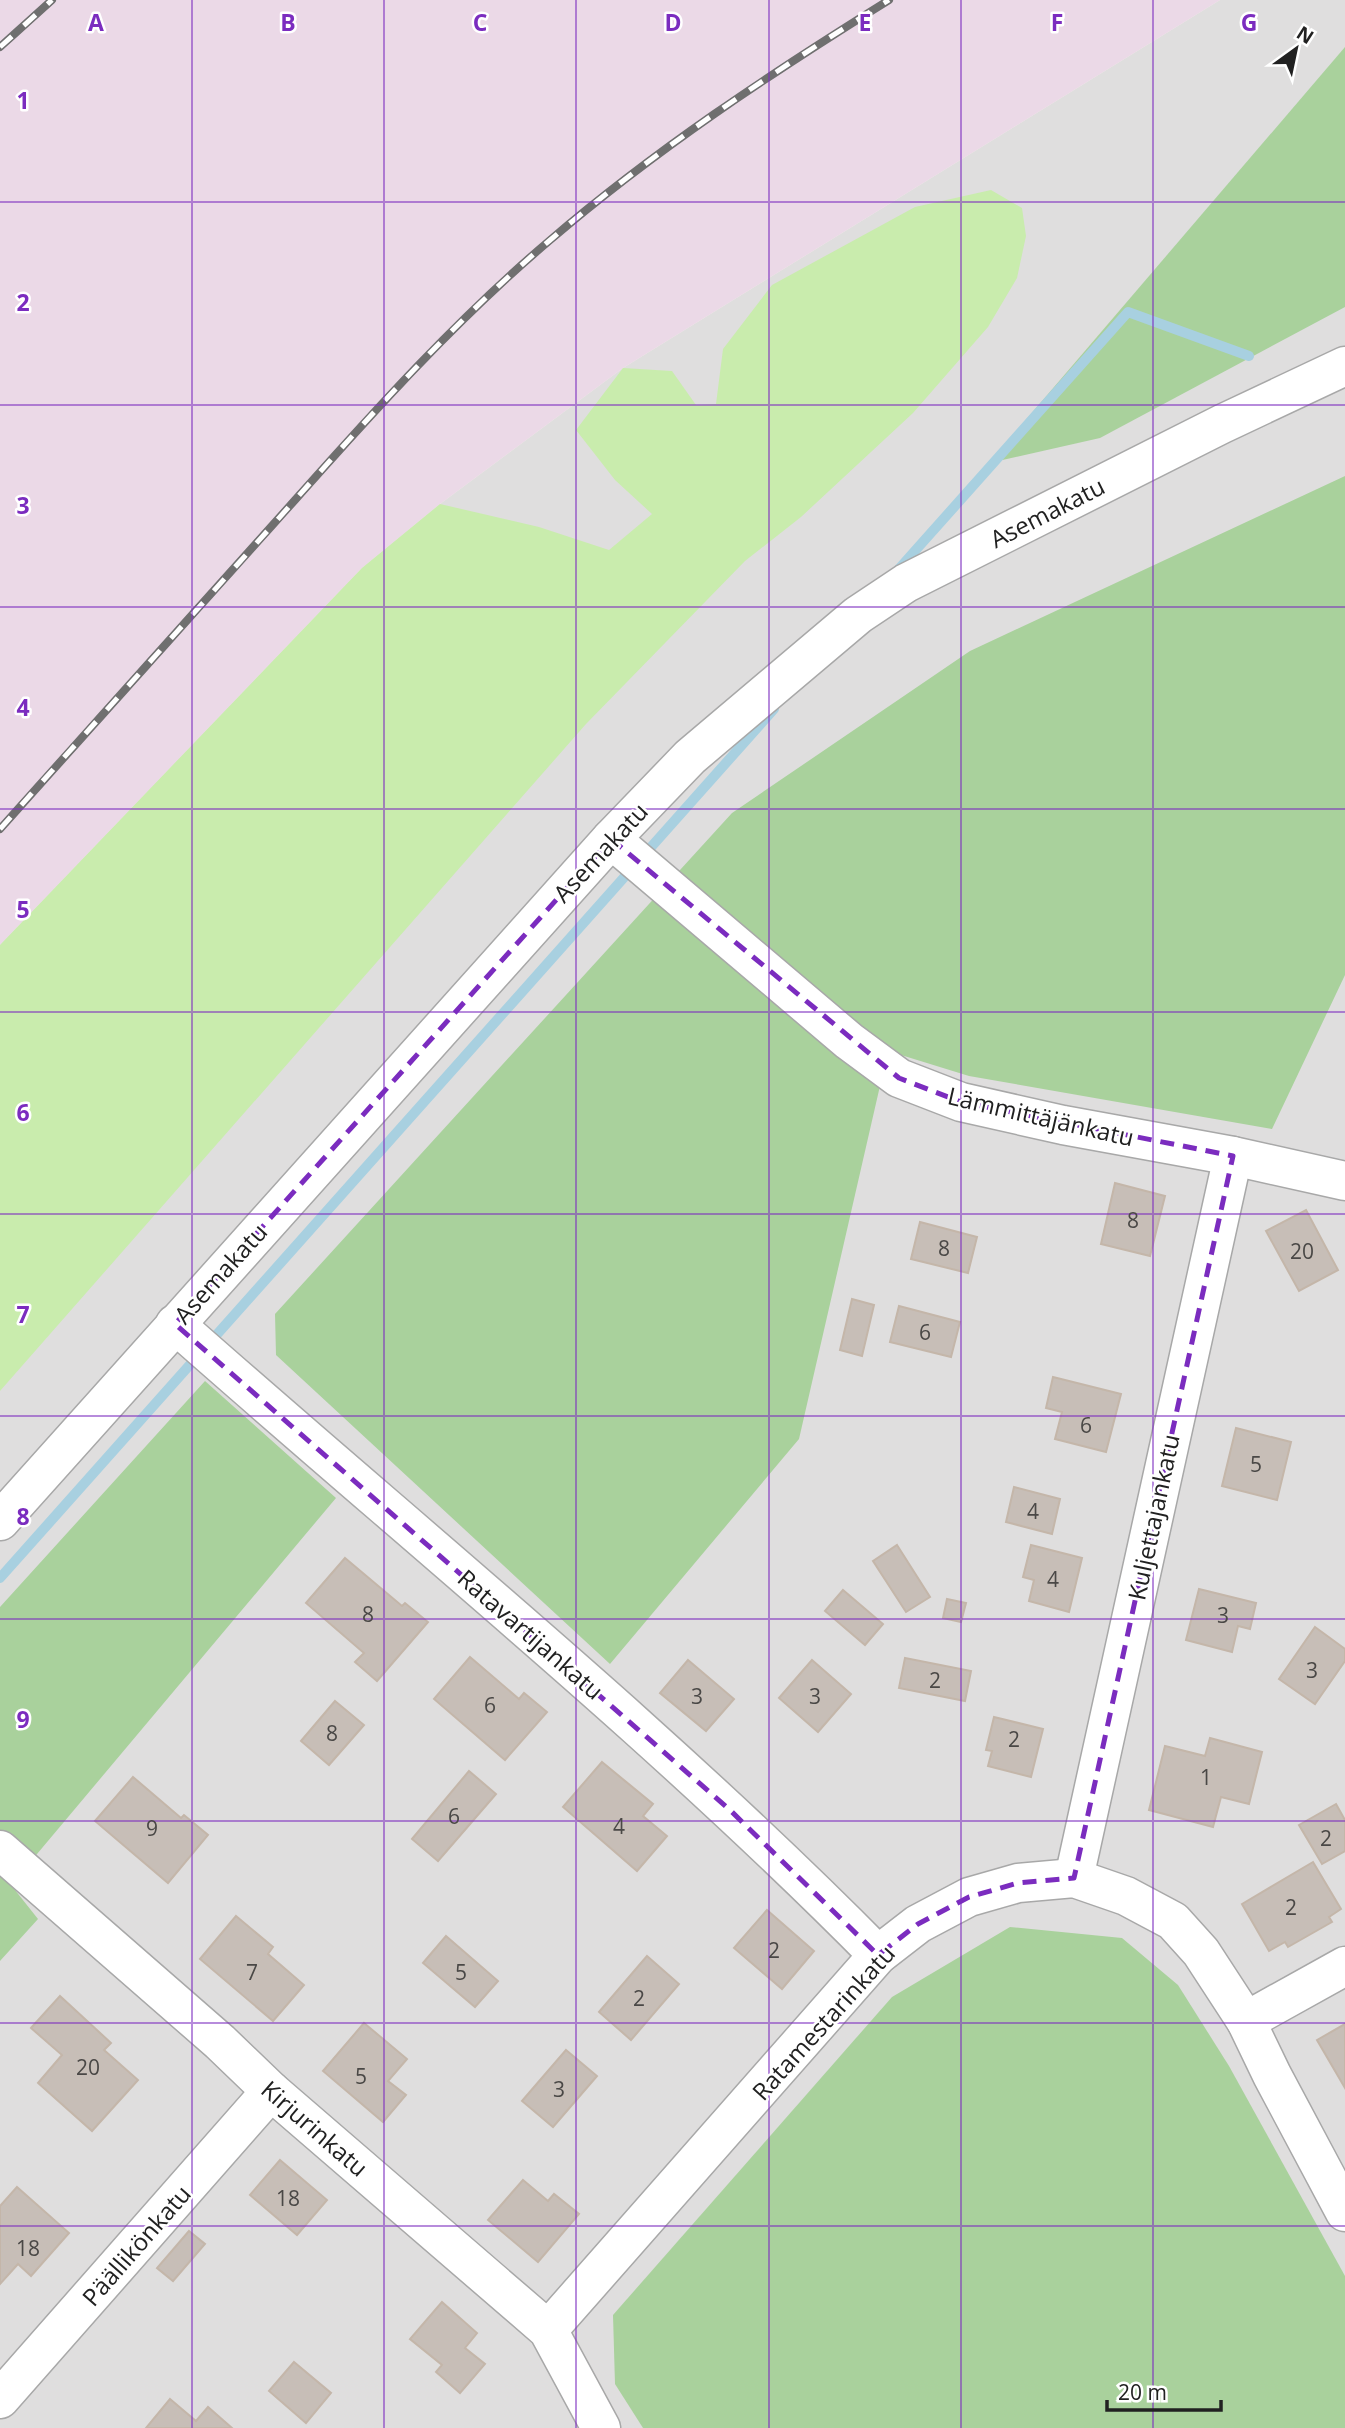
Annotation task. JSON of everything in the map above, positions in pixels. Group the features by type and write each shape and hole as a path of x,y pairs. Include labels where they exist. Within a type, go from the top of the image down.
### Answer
{"street":[{"name":"Asemakatu","path":"0,1521 611,839 690,757 858,615 906,583 1222,424 1345,366"},
{"name":"Lämmittäjänkatu","path":"611,839 849,1041 899,1078 961,1102 1345,1181"},
{"name":"Kuljettajankatu","path":"1074,1878 1233,1156"},
{"name":"Ratavartijankatu","path":"175,1324 528,1630 730,1810 878,1955"},
{"name":"Kirjurinkatu","path":"0,1850 220,2042 271,2091 548,2330 601,2428"},
{"name":"Ratamestarinkatu","path":"548,2330 878,1955 918,1924 969,1897 1018,1884 1074,1878 1126,1896 1173,1921 1201,1952 1246,2021 1345,2212"},
{"path":"1246,2021 1345,1966"},
{"name":"Päällikönkatu","path":"0,2399 271,2091"}],"highlighted area":[{"path":"611,839 899,1078 961,1102 1233,1156 1074,1878 1018,1883 969,1897 918,1924 878,1955 730,1810 175,1324"}],"shaded area":[{"path":"0,0 1220,0 623,368 440,504 362,568 0,945"},
{"path":"1220,0 1345,0 1345,2428 0,2428 0,945 362,568 440,504 623,368"}],"green space":[{"path":"1345,47 1345,307 1100,438 989,463"},
{"path":"991,190 1022,208 1026,236 1017,278 988,327 913,413 801,517 745,561 586,724 0,1391 0,945 362,568 440,504 539,527 609,550 652,514 615,480 576,430 623,368 672,371 696,405 716,404 723,349 772,285 915,207"},
{"path":"1345,476 1345,975 1272,1129 969,1076 888,1051 799,1439 610,1664 276,1355 275,1314 732,813 970,651"},
{"path":"205,1381 336,1498 11,1885 38,1919 0,1961 0,1607"},
{"path":"1010,1927 1122,1938 1178,1985 1229,2066 1345,2276 1345,2428 643,2428 615,2384 613,2315 892,1997"}],"building":[{"path":"1115,1183 1165,1196 1150,1256 1101,1244"},
{"path":"1306,1210 1338,1270 1299,1291 1266,1231"},
{"path":"920,1222 977,1237 968,1273 911,1259"},
{"path":"852,1299 874,1305 862,1356 840,1350"},
{"path":"899,1306 960,1322 951,1357 890,1342"},
{"path":"1053,1377 1121,1394 1106,1452 1055,1439 1062,1412 1046,1408"},
{"path":"1236,1428 1291,1442 1277,1500 1222,1486"},
{"path":"1014,1487 1060,1499 1052,1534 1006,1522"},
{"path":"897,1545 930,1597 906,1612 873,1561"},
{"path":"1031,1545 1082,1558 1069,1612 1029,1601 1034,1580 1023,1577"},
{"path":"345,1558 402,1606 405,1603 428,1622 377,1681 355,1662 364,1653 306,1603"},
{"path":"1199,1589 1256,1603 1250,1629 1238,1626 1232,1652 1186,1640"},
{"path":"843,1590 883,1624 865,1645 825,1611"},
{"path":"947,1599 966,1603 961,1622 943,1618"},
{"path":"1315,1627 1345,1649 1345,1661 1315,1704 1279,1679"},
{"path":"470,1657 519,1699 524,1693 547,1712 505,1760 434,1699"},
{"path":"905,1658 971,1671 965,1701 899,1688"},
{"path":"688,1660 734,1699 706,1731 660,1693"},
{"path":"812,1660 851,1694 818,1732 779,1698"},
{"path":"335,1701 364,1725 329,1765 301,1741"},
{"path":"994,1717 1043,1729 1031,1777 988,1766 992,1751 986,1750"},
{"path":"1210,1738 1262,1752 1249,1804 1221,1797 1213,1827 1149,1810 1165,1746 1205,1756"},
{"path":"602,1762 653,1804 643,1816 667,1836 637,1871 563,1807"},
{"path":"469,1771 496,1794 438,1861 412,1839"},
{"path":"133,1777 181,1818 184,1815 208,1835 168,1883 95,1821"},
{"path":"1336,1804 1345,1820 1345,1851 1322,1864 1299,1825"},
{"path":"1313,1862 1341,1909 1329,1917 1332,1922 1288,1947 1285,1942 1269,1951 1242,1904"},
{"path":"767,1910 814,1951 782,1989 734,1948"},
{"path":"236,1916 273,1947 268,1954 304,1985 273,2021 200,1959"},
{"path":"446,1936 498,1981 475,2007 423,1963"},
{"path":"647,1956 679,1984 631,2040 599,2012"},
{"path":"60,1996 111,2043 104,2050 138,2080 92,2131 38,2083 62,2055 31,2028"},
{"path":"364,2023 407,2059 388,2081 406,2095 383,2122 323,2071"},
{"path":"1345,2024 1345,2088 1317,2040"},
{"path":"566,2050 597,2076 553,2127 522,2101"},
{"path":"280,2160 327,2200 297,2235 250,2195"},
{"path":"523,2180 548,2201 554,2194 579,2214 538,2262 488,2220"},
{"path":"17,2187 69,2233 31,2276 18,2264 0,2284 0,2206"},
{"path":"189,2231 205,2244 173,2281 157,2268"},
{"path":"442,2302 477,2333 465,2348 485,2364 460,2393 436,2372 442,2365 410,2339"},
{"path":"294,2362 331,2393 306,2423 269,2391"},
{"path":"170,2399 196,2421 208,2407 232,2428 146,2428"}],"waterway":[{"path":"897,571 1128,312 1249,356"},
{"path":"0,1578 774,709"}],"railway":[{"path":"0,47 52,0"},
{"path":"0,829 356,433 418,366 515,271 589,208 672,144 757,85 889,0"}]}
